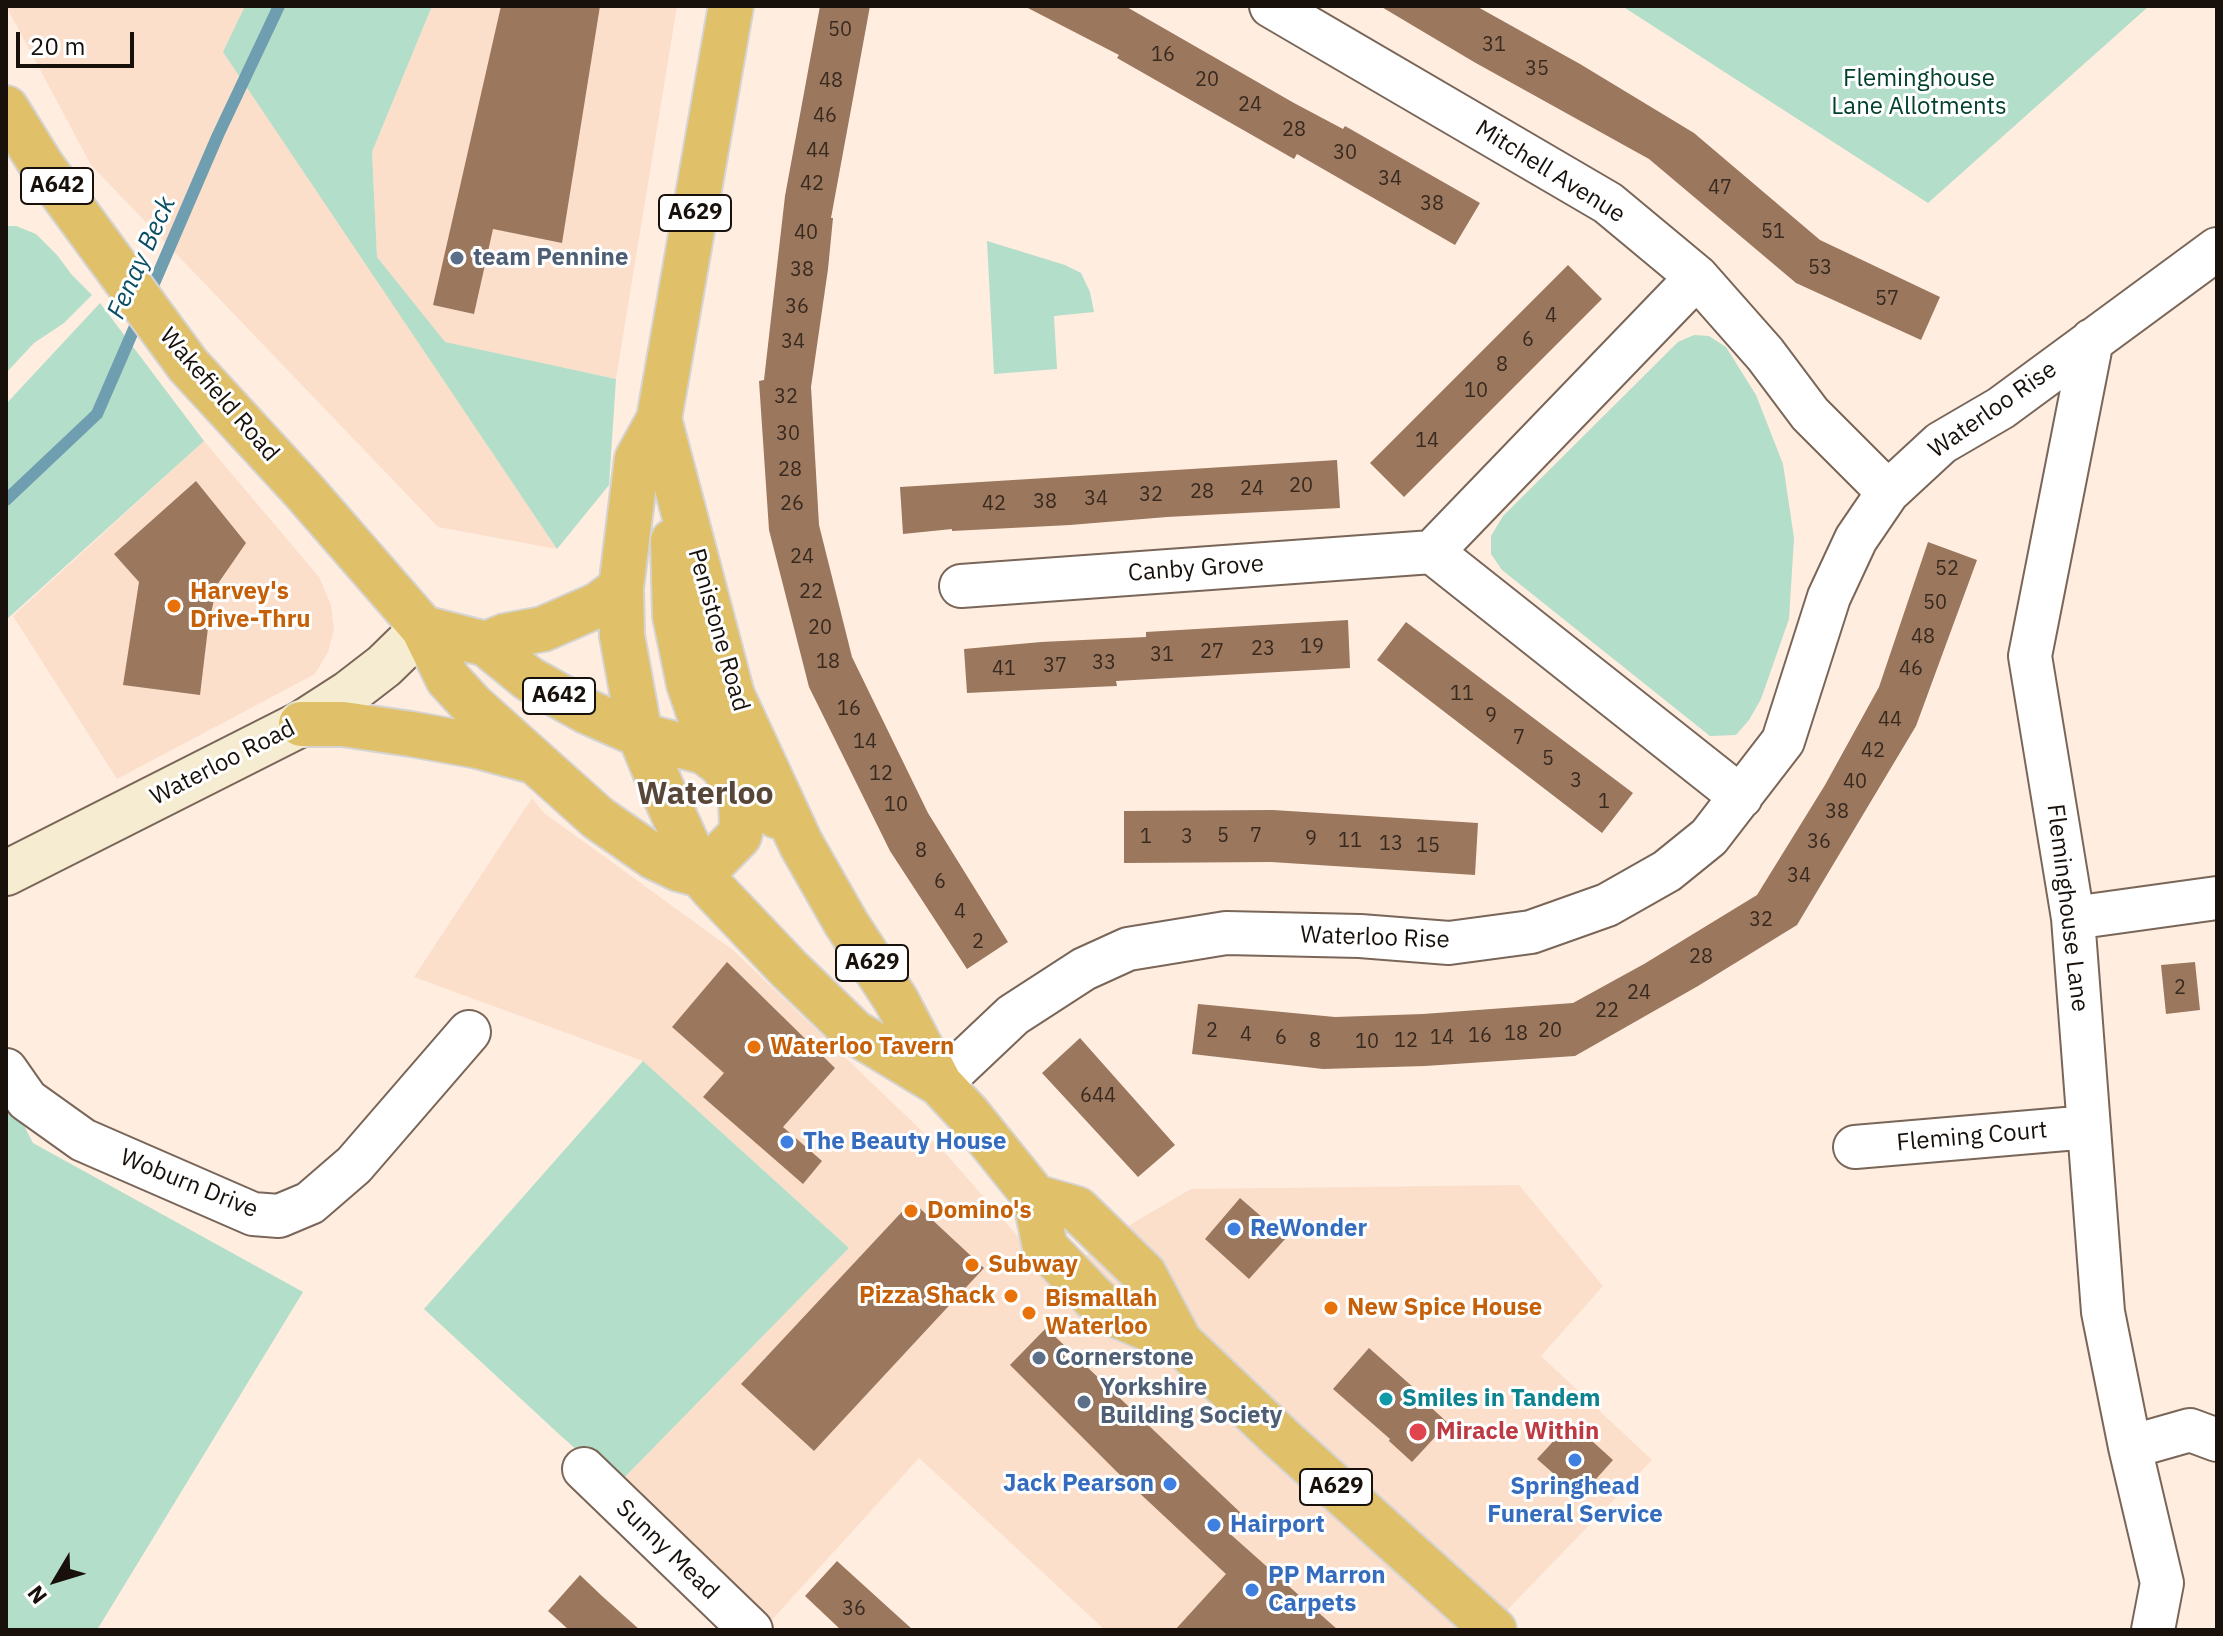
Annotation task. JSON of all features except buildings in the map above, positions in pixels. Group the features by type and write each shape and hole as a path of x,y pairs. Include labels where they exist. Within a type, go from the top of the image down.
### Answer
{"highway":[{"name":"Penistone Road","path":"731,6 659,419 637,459 621,588 622,636 640,735 701,875 854,1032 940,1084"},
{"name":"Wakefield Road","path":"6,108 42,166 188,365 303,490 423,628 448,679 472,705 598,818 654,857 701,875"},
{"name":"Penistone Road","path":"659,419 732,695 801,844 846,923 896,1000 940,1084"},
{"name":"A629","path":"677,483 673,550 675,616 681,647 696,708 741,802 739,836 701,875"},
{"path":"486,644 505,636 543,629 598,605 621,588"},
{"name":"A642","path":"423,628 486,644 529,679 588,712 640,735 705,752 757,792 801,844"},
{"path":"301,724 343,724 411,734 478,746 535,762"},
{"name":"A629","path":"940,1084 1035,1197 1045,1247 1092,1296 1109,1312 1180,1342 1281,1438 1494,1630"}],"street":[{"name":"Mitchell Avenue","path":"1271,6 1608,203 1697,277 1765,354 1810,414 1888,492"},
{"path":"2092,340 2217,249"},
{"path":"1697,277 1432,552 1741,797"},
{"name":"Waterloo Rise","path":"940,1084 1013,1015 1084,969 1128,949 1226,933 1360,936 1449,943 1531,932 1607,905 1667,871 1709,837 1783,741 1829,597 1856,539 1888,492 1941,443 2001,408 2092,340"},
{"name":"Fleminghouse Lane","path":"2092,340 2030,656 2073,918 2103,1312 2162,1583 2153,1630"},
{"name":"Canby Grove","path":"961,586 1432,552"},
{"name":"Waterloo Road","path":"6,873 301,724 384,666 423,628"},
{"path":"2073,918 2217,898"},
{"name":"Woburn Drive","path":"6,1070 27,1100 83,1140 253,1214 279,1216 310,1203 354,1165 469,1032"},
{"name":"Fleming Court","path":"1855,1147 2089,1127"},
{"path":"2130,1447 2190,1430 2217,1440"},
{"name":"Sunny Mead","path":"584,1469 751,1630"}],"shaded area":[{"path":"6,6 245,6 224,52 557,549 438,527 91,165"},
{"path":"432,6 677,6 616,379 444,342 377,257 372,152"},
{"path":"204,441 319,577 331,605 334,630 328,652 315,674 117,779 13,616"},
{"path":"532,798 544,813 733,950 948,1156 1054,1278 1138,1220 1191,1189 1519,1185 1603,1286 1541,1356 1652,1460 1488,1630 1105,1630 919,1458 769,1623 617,1485 849,1248 643,1061 414,977"}],"green space":[{"path":"245,6 432,6 372,152 377,257 445,342 616,379 609,485 557,549 223,52"},
{"name":"Fleminghouse Lane Allotments","path":"1622,6 2149,6 1928,203"},
{"path":"6,226 16,226 36,234 92,295 64,323 34,343 6,373"},
{"path":"987,241 1065,265 1081,273 1090,292 1094,312 1054,316 1057,369 994,374"},
{"path":"100,303 204,441 6,620 6,404"},
{"path":"1694,335 1709,336 1726,347 1756,395 1783,464 1794,538 1789,619 1761,699 1736,735 1710,736 1502,570 1491,554 1491,536 1503,516 1678,342"},
{"path":"643,1061 849,1248 617,1485 424,1309"},
{"path":"6,1091 33,1143 303,1292 97,1630 6,1630"}],"waterway":[{"name":"Fenay Beck","path":"149,295 218,135 279,6"},
{"name":"Fenay Beck","path":"6,500 97,414 140,315"}],"place":[{"name":"team Pennine","path":"457,258"},
{"name":"Harvey's Drive-Thru","path":"174,606"},
{"name":"Waterloo Tavern","path":"754,1047"},
{"name":"The Beauty House","path":"787,1142"},
{"name":"Domino's","path":"911,1211"},
{"name":"ReWonder","path":"1234,1229"},
{"name":"Subway","path":"972,1265"},
{"name":"Pizza Shack","path":"1011,1296"},
{"name":"New Spice House","path":"1331,1308"},
{"name":"Bismallah Waterloo","path":"1029,1313"},
{"name":"Cornerstone","path":"1039,1358"},
{"name":"Smiles in Tandem","path":"1386,1399"},
{"name":"Yorkshire Building Society","path":"1084,1402"},
{"name":"Miracle Within","path":"1418,1432"},
{"name":"Springhead Funeral Service","path":"1575,1460"},
{"name":"Jack Pearson","path":"1170,1484"},
{"name":"Hairport","path":"1214,1525"},
{"name":"PP Marron Carpets","path":"1252,1590"}],"district":[{"name":"Waterloo","path":"705,795"}]}
